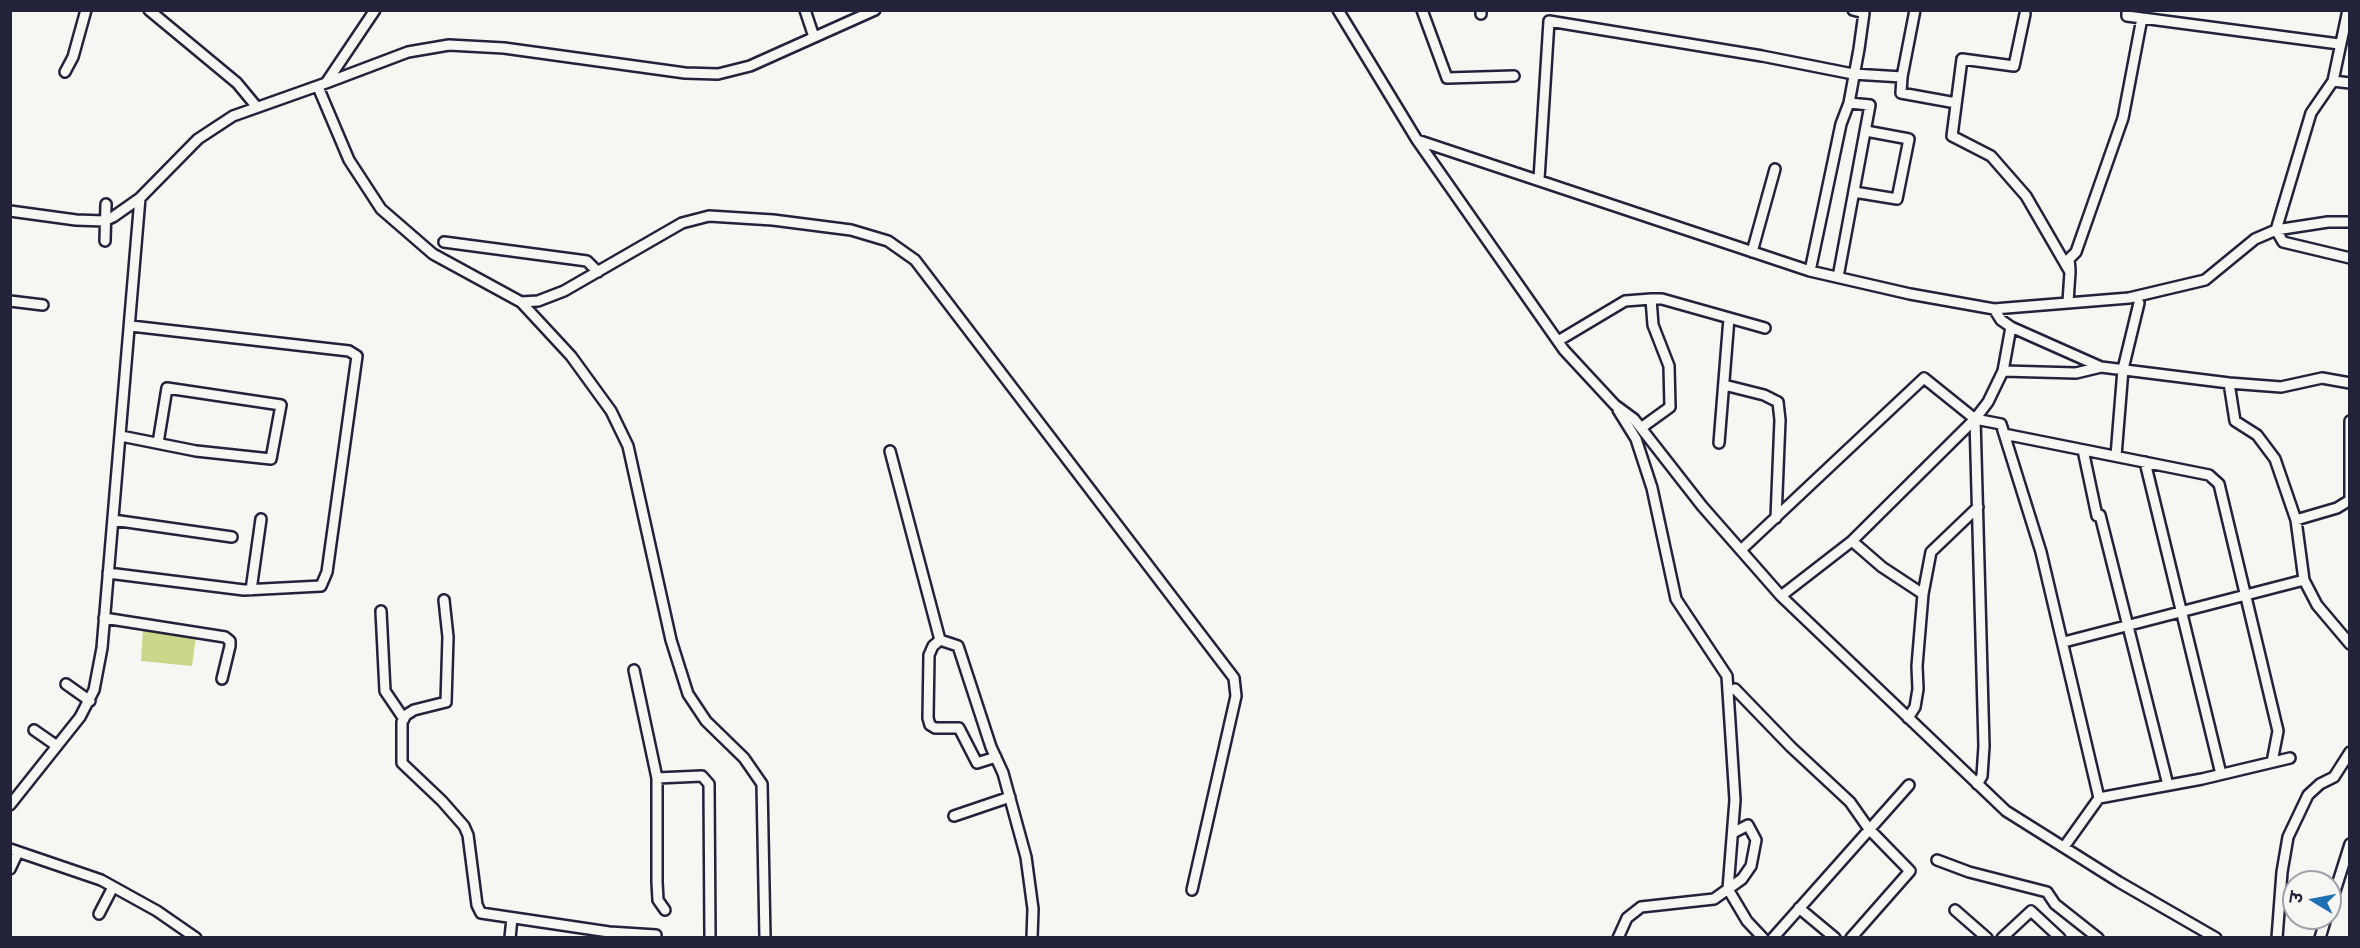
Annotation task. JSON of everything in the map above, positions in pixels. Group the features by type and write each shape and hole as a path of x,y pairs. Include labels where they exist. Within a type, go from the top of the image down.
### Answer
{"street":[{"path":"64,72 73,57 86,10"},
{"path":"149,10 237,83 256,106"},
{"path":"322,85 375,10"},
{"path":"805,10 814,37"},
{"path":"10,211 76,220 104,221 140,198 198,139 233,116 408,52 449,45 504,48 686,73 718,74 750,66 875,10"},
{"path":"1338,10 1417,140 1558,341 1616,405 1634,419 1781,596 2006,811 2216,938"},
{"path":"1422,10 1447,78 1514,76"},
{"path":"1810,271 1841,124 1849,103 1852,74 1864,13 1853,10"},
{"path":"1915,10 1901,93 1956,103"},
{"path":"2127,10 2127,16 2339,44"},
{"path":"2348,10 2332,81 2311,113 2276,230 2283,242 2349,258"},
{"path":"2025,14 2014,66 1962,58 1952,136 1991,156 2010,176 2026,196 2070,272"},
{"path":"2068,302 2069,259 2076,252 2123,118 2142,18"},
{"path":"1539,179 1549,21 1762,56 1852,74 1902,77"},
{"path":"2332,81 2349,83"},
{"path":"322,85 349,159 381,209 433,254 521,302 577,363 611,411 628,446 671,640 688,694 706,721 755,771 762,784 765,938"},
{"path":"1838,277 1870,105 1849,103"},
{"path":"1854,192 1897,199 1909,139 1866,131"},
{"path":"1417,140 1810,271 1994,309 2129,298 2205,280 2255,239 2276,230 2328,222 2349,222"},
{"path":"1752,252 1774,169"},
{"path":"10,805 90,701 102,648 131,326 140,198"},
{"path":"105,241 106,204"},
{"path":"521,302 549,298 682,223 709,216 773,220 851,230 888,241 915,260 1234,678 1236,696 1192,890"},
{"path":"444,242 587,261 598,272"},
{"path":"1558,341 1625,301 1651,299 1662,299 1765,328"},
{"path":"1641,428 1670,407 1669,366 1653,326 1651,299"},
{"path":"10,301 43,305"},
{"path":"2116,456 2123,369 2139,303"},
{"path":"1994,309 2001,321 2011,327 2101,367"},
{"path":"1719,442 1729,318"},
{"path":"108,573 251,590 315,588 325,580 357,356 350,351 131,326"},
{"path":"1781,596 1852,541 1975,419 1988,402 2003,371 2011,327"},
{"path":"2003,371 2076,373 2101,367 2281,387 2322,378 2349,383"},
{"path":"1741,550 1924,378 1975,419 2001,424 2041,552 2099,798"},
{"path":"2229,383 2235,421 2257,435 2275,459 2296,520 2304,580 2317,605 2349,644"},
{"path":"1724,385 1764,395 1778,402 1780,420 1776,518"},
{"path":"121,436 196,451 271,459 281,405 167,388 158,443"},
{"path":"1616,405 1636,439 1652,488 1676,599 1726,676 1730,695 1734,819 1728,889 1747,921 1764,938"},
{"path":"1975,419 1984,746 1982,776 1977,784"},
{"path":"2296,520 2337,508 2349,499 2349,421"},
{"path":"2004,435 2209,475 2219,484 2278,731 2272,762"},
{"path":"2083,450 2168,785"},
{"path":"890,451 940,640"},
{"path":"2145,462 2221,774"},
{"path":"1908,718 1915,707 1918,689 1917,666 1923,594 1931,552 1977,507"},
{"path":"251,590 261,519"},
{"path":"113,520 232,537"},
{"path":"1852,541 1882,567 1923,594"},
{"path":"2064,642 2304,580"},
{"path":"404,719 414,710 446,702 448,637 444,600"},
{"path":"381,611 385,691 404,719 402,763 442,801 464,826 468,835 477,905 481,913 602,934 656,935"},
{"path":"104,618 225,637 230,640 230,646 222,679"},
{"path":"940,640 958,646 1010,797 1027,866 1033,909 1032,938"},
{"path":"940,640 933,646 929,655 928,718 930,725 935,728 959,728 977,762 996,757"},
{"path":"634,670 657,778 658,900 665,910"},
{"path":"66,684 90,701"},
{"path":"1735,689 1791,747 1850,802 1869,829 1910,871 1851,938"},
{"path":"34,730 57,746"},
{"path":"2277,938 2288,837 2308,795 2320,784 2334,777 2349,752"},
{"path":"2064,848 2099,798 2290,758"},
{"path":"657,778 702,776 709,784 710,938"},
{"path":"1773,938 1909,785"},
{"path":"954,816 1010,797"},
{"path":"1618,938 1627,918 1641,907 1714,899 1742,879 1751,866 1756,840 1748,825 1734,819"},
{"path":"1733,833 1748,825"},
{"path":"2341,870 2349,844"},
{"path":"10,869 14,850 113,886 158,911 196,938"},
{"path":"1937,860 1969,872 2047,892 2055,904 2098,938"},
{"path":"99,914 113,886"},
{"path":"1799,908 1835,938"},
{"path":"1955,910 1987,938"},
{"path":"2002,938 2031,911 2060,938"},
{"path":"510,938 512,918"}],"green space":[{"path":"143,629 196,637 192,666 141,661"}]}
